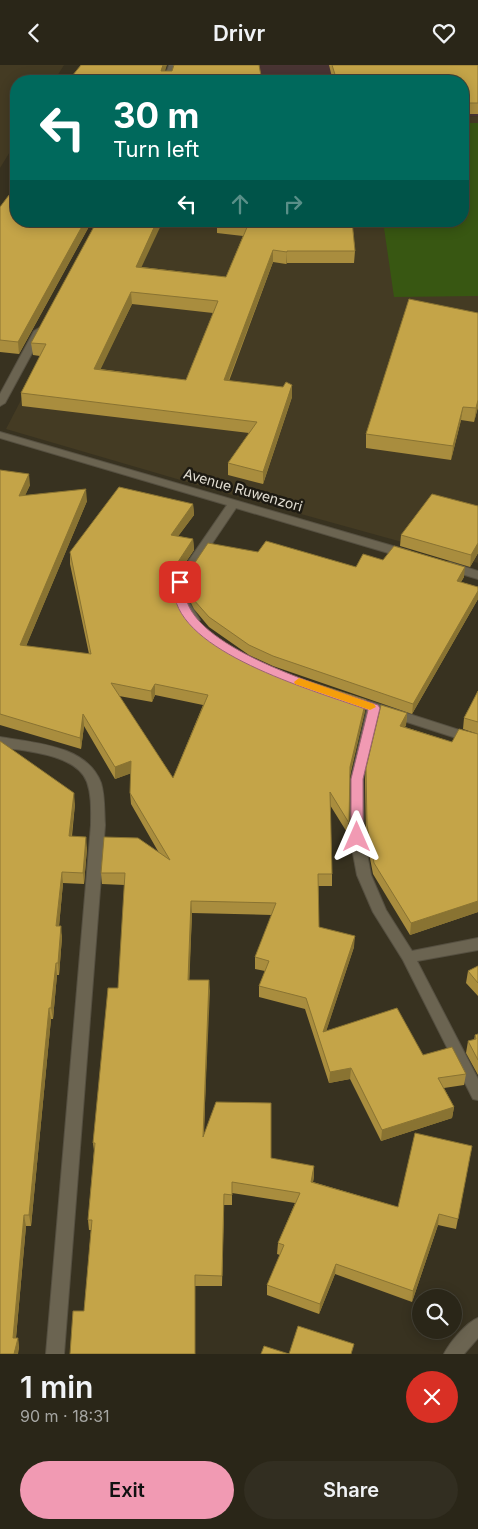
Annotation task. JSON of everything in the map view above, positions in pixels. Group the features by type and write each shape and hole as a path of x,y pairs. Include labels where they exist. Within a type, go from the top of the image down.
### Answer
{"street":[{"path":"0,403 42,325"},
{"name":"Avenue Ruwenzori","path":"0,435 422,558"},
{"path":"204,631 187,613 180,597 180,582 234,503"},
{"path":"440,564 478,575"},
{"path":"339,695 478,741"},
{"path":"374,708 357,779 357,837 364,875 380,912 408,957 478,1094"},
{"path":"0,742 58,753 81,763 92,777 95,790 98,825 55,1354"},
{"path":"408,957 478,943"},
{"path":"453,1354 478,1326"}],"shaded area":[{"path":"0,65 64,65 58,75 10,75 10,152 0,168"},
{"path":"185,65 478,65 478,116 469,117 469,75 182,75"},
{"path":"478,116 478,563 225,493 6,429 111,227 469,227 469,117"}],"green space":[{"path":"469,123 478,123 478,296 394,297 384,227 469,227"}],"building":[{"path":"81,65 163,65 161,71 172,71 174,65 259,65 261,75 73,75"},
{"path":"332,65 478,65 478,103 469,103 469,75 335,75"},
{"path":"9,195 10,227 82,227 18,342 0,340 0,207"},
{"path":"94,227 154,227 136,267 226,277 247,227 353,227 355,251 287,252 273,250 224,380 283,387 286,382 292,385 263,472 228,463 257,422 21,393 46,344 31,343","holes":["131,292 218,301 186,380 94,369"]},
{"path":"409,299 478,313 478,400 476,408 463,407 453,446 366,434"},
{"path":"0,470 29,474 19,496 86,489 20,645 91,654 70,552 119,487 193,504 171,535 193,539 172,571 173,590 188,613 207,631 249,658 296,677 366,700 350,767 349,823 330,792 332,874 318,874 319,927 355,936 323,1032 397,1008 423,1055 452,1047 466,1074 438,1078 454,1107 382,1130 351,1068 330,1072 306,998 259,986 269,961 255,957 276,903 191,901 188,980 209,980 203,1137 216,1102 271,1103 271,1158 314,1166 311,1182 398,1207 415,1133 472,1146 458,1219 439,1214 412,1291 336,1264 320,1304 267,1285 284,1245 278,1243 300,1193 232,1182 232,1195 224,1194 222,1276 195,1275 195,1354 70,1354 73,1311 84,1311 92,1220 88,1220 95,1143 93,1143 108,988 118,988 125,873 101,873 104,837 138,838 170,860 130,793 131,761 115,767 83,714 80,738 0,714","holes":["111,683 151,691 155,684 208,695 173,778"]},
{"path":"432,494 478,506 478,543 471,555 401,535"},
{"path":"266,541 356,567 363,554 383,560 394,546 465,567 457,581 478,587 478,591 413,704 273,656 249,645 209,617 193,599 188,587 188,573 208,543 258,552"},
{"path":"478,691 478,722 464,718"},
{"path":"381,705 407,713 400,726 452,742 459,729 478,734 478,901 411,923 374,863 367,825 366,768"},
{"path":"0,741 74,793 69,836 86,837 83,873 62,872 56,926 61,926 58,963 56,963 51,1008 49,1008 29,1215 24,1215 13,1338 18,1338 14,1354 0,1354"},
{"path":"478,966 478,983 468,971"},
{"path":"478,1034 478,1060 468,1041 476,1039 475,1035"},
{"path":"298,1326 354,1344 351,1354 289,1354"},
{"path":"264,1346 289,1354 261,1354"}],"slow traffic":[{"path":"299,682 370,707"}],"route":[{"path":"180,582 180,597 187,613 204,631 244,659 268,671 374,708 357,779 357,837"}]}
